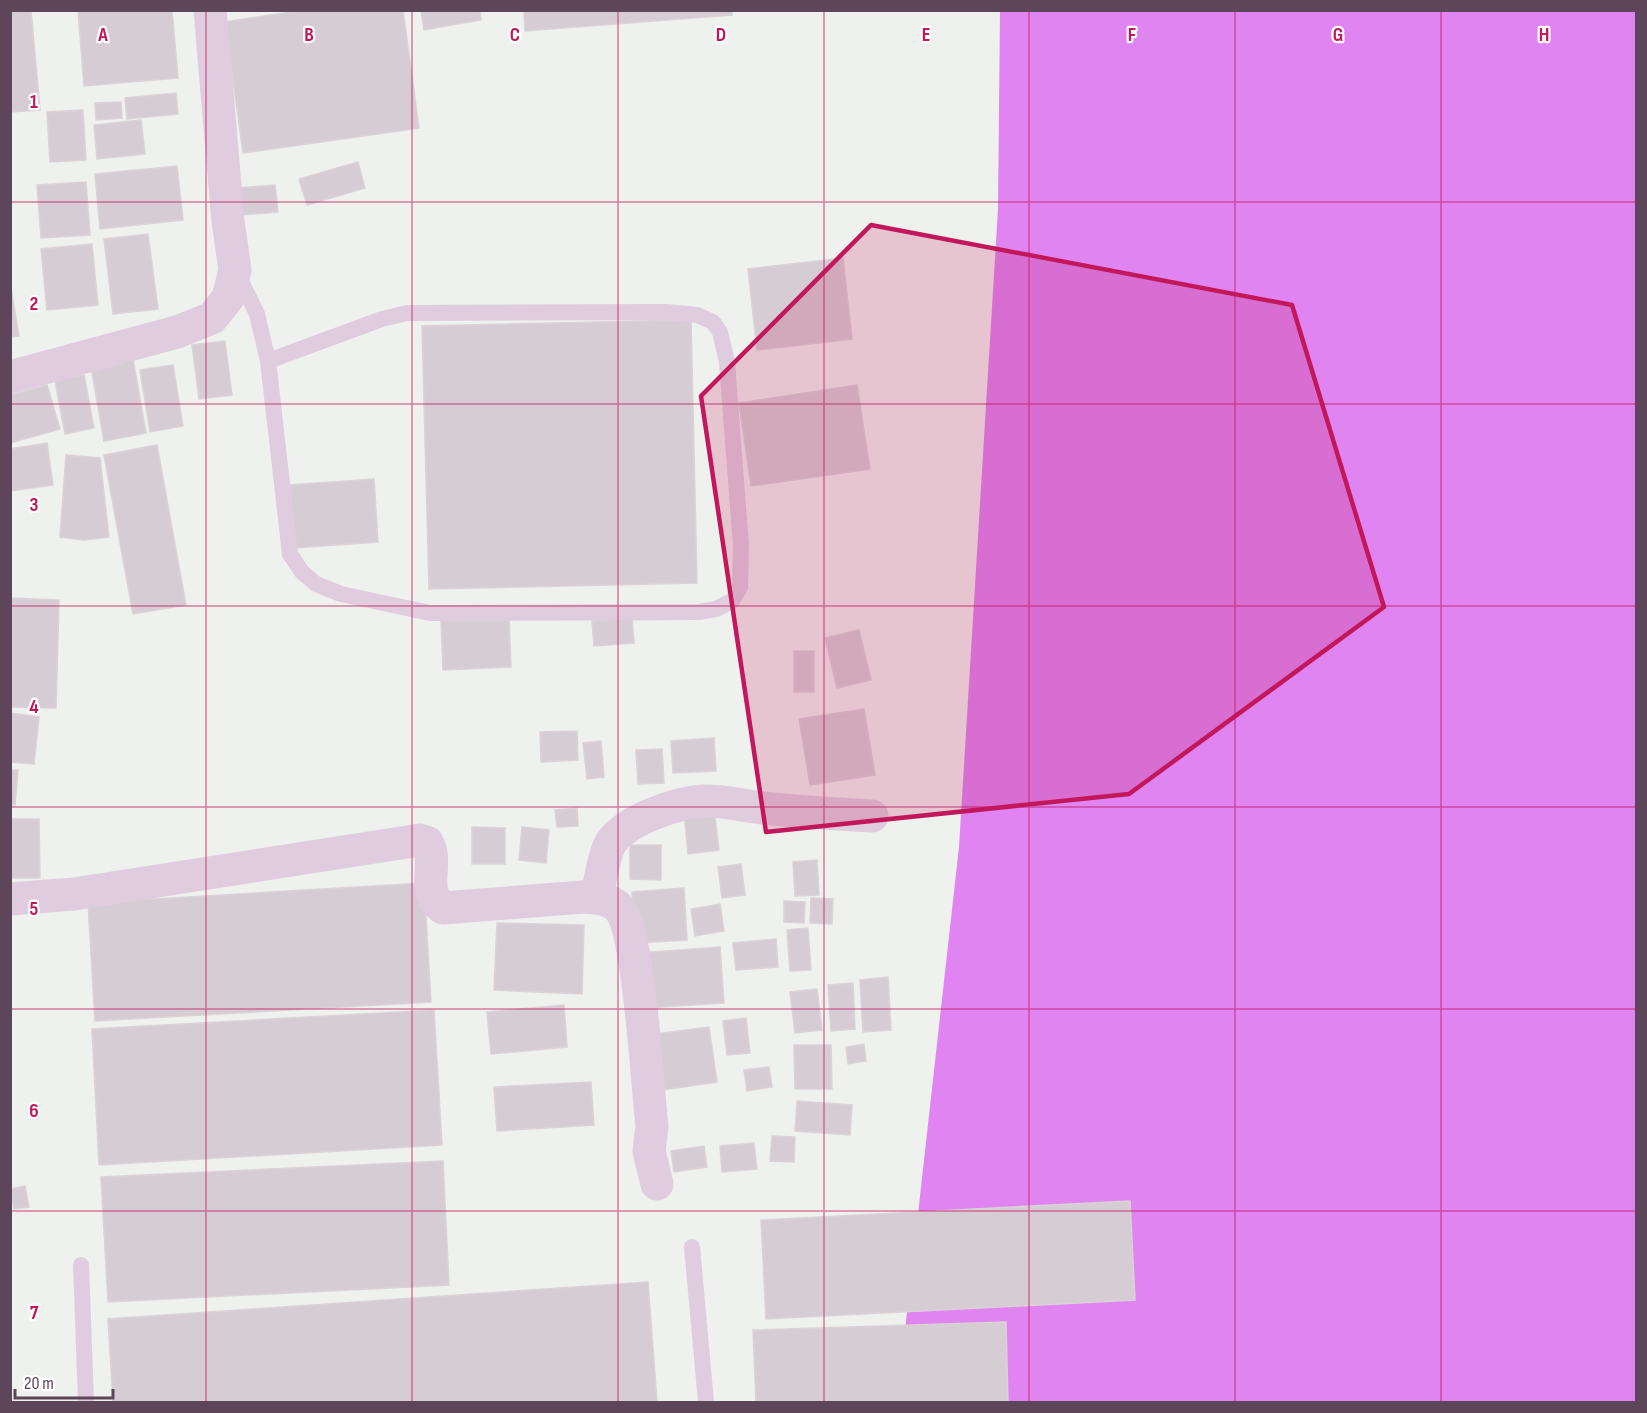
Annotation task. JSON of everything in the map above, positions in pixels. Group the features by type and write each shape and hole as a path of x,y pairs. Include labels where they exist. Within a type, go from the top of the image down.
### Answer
{"street":[{"path":"10,377 177,332 212,318 228,298 235,270 210,10"},
{"path":"596,898 610,843 633,823 662,812 700,801 717,801 778,810 872,816"},
{"path":"10,899 74,894 420,840 427,842 431,849 434,859 429,889 435,903 442,908 596,898 617,906 626,919 635,968 650,1115 649,1151 657,1184"}],"lane":[{"path":"235,270 257,314 268,361 290,554 302,572 316,584 341,594 412,610 455,614 699,612 716,609 732,601 740,587 741,546 727,362 720,332 713,322 697,315 666,312 407,312 268,361"},
{"path":"693,1247 706,1402"},
{"path":"81,1265 86,1402"}],"highlighted area":[{"path":"871,225 1292,305 1384,607 1129,794 766,832 701,396"}],"shaded area":[{"path":"1000,11 1636,11 1636,1402 897,1402 959,847 998,209"}],"building":[{"path":"10,10 31,10 40,110 10,112"},
{"path":"78,10 172,10 178,78 84,86"},
{"path":"304,10 403,10 419,128 243,153 225,22"},
{"path":"421,10 480,10 481,20 424,30"},
{"path":"524,10 732,10 732,15 525,31"},
{"path":"176,93 178,114 127,119 125,98"},
{"path":"121,102 122,118 96,120 95,103"},
{"path":"83,110 86,160 50,162 47,112"},
{"path":"141,120 145,154 97,159 94,125"},
{"path":"358,162 365,188 307,205 299,179"},
{"path":"177,166 183,220 100,229 95,174"},
{"path":"86,182 90,235 41,238 37,185"},
{"path":"275,185 278,212 240,215 238,188"},
{"path":"148,234 158,309 113,314 104,239"},
{"path":"92,244 98,305 47,310 41,249"},
{"path":"843,258 852,339 757,350 748,269"},
{"path":"10,282 19,336 10,337"},
{"path":"691,320 697,583 429,589 422,326"},
{"path":"225,341 232,395 199,399 192,345"},
{"path":"133,359 146,433 104,441 91,367"},
{"path":"173,365 183,426 150,432 140,370"},
{"path":"84,375 94,428 65,434 55,381"},
{"path":"47,385 60,429 10,443 10,395"},
{"path":"857,385 870,469 751,486 739,403"},
{"path":"47,443 53,485 10,491 10,449"},
{"path":"157,445 186,605 133,614 104,455"},
{"path":"66,455 100,458 109,537 84,540 60,537"},
{"path":"374,479 378,542 294,548 290,485"},
{"path":"10,598 59,600 56,708 10,707"},
{"path":"509,617 511,667 443,670 441,620"},
{"path":"632,617 634,643 594,646 592,621"},
{"path":"859,630 871,680 837,688 825,638"},
{"path":"794,651 814,651 814,692 794,692"},
{"path":"864,709 875,775 810,785 799,719"},
{"path":"10,713 39,717 34,764 10,762"},
{"path":"577,731 578,760 541,762 540,732"},
{"path":"714,738 716,771 673,773 671,741"},
{"path":"601,741 604,777 587,779 583,743"},
{"path":"662,749 664,783 638,784 636,750"},
{"path":"10,770 18,770 15,805 10,805"},
{"path":"577,808 578,826 557,827 555,810"},
{"path":"714,808 719,850 688,854 684,811"},
{"path":"10,819 39,819 40,878 10,878"},
{"path":"472,827 505,828 505,864 472,864"},
{"path":"522,827 549,830 546,863 519,860"},
{"path":"630,845 661,845 661,880 630,879"},
{"path":"817,860 819,895 795,896 793,862"},
{"path":"741,864 745,895 722,898 718,867"},
{"path":"424,883 431,1002 95,1021 88,903"},
{"path":"684,888 687,940 636,943 632,892"},
{"path":"811,898 833,899 832,924 810,923"},
{"path":"784,901 805,902 804,923 784,922"},
{"path":"720,904 724,931 695,936 691,909"},
{"path":"497,923 584,925 582,994 494,990"},
{"path":"808,928 811,970 790,971 787,930"},
{"path":"776,939 778,967 736,970 733,943"},
{"path":"720,947 724,1003 644,1008 640,953"},
{"path":"888,977 891,1030 863,1032 860,980"},
{"path":"853,983 855,1029 831,1031 828,985"},
{"path":"817,989 822,1030 795,1033 790,992"},
{"path":"564,1005 567,1047 491,1054 487,1012"},
{"path":"434,1010 442,1145 99,1165 92,1029"},
{"path":"746,1018 750,1053 727,1055 723,1021"},
{"path":"709,1027 717,1082 656,1091 648,1035"},
{"path":"864,1044 866,1061 848,1064 846,1047"},
{"path":"794,1045 831,1045 832,1089 795,1089"},
{"path":"769,1067 772,1087 747,1091 744,1070"},
{"path":"591,1082 594,1125 497,1131 494,1087"},
{"path":"797,1101 852,1105 850,1135 795,1131"},
{"path":"772,1136 795,1137 794,1162 770,1161"},
{"path":"754,1143 757,1169 722,1172 720,1146"},
{"path":"704,1146 707,1167 674,1172 671,1151"},
{"path":"443,1161 449,1285 108,1302 101,1177"},
{"path":"25,1186 29,1207 14,1209 11,1189"},
{"path":"1130,1201 1135,1300 766,1319 761,1220"},
{"path":"648,1282 657,1402 113,1402 108,1319"},
{"path":"1006,1322 1008,1402 756,1402 753,1330"}]}
